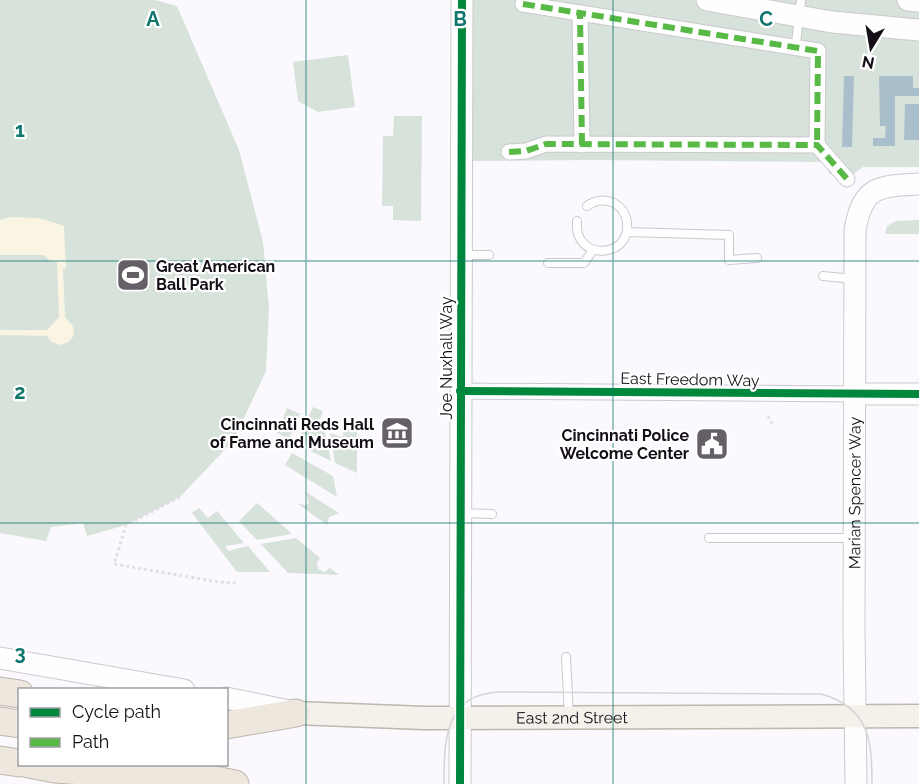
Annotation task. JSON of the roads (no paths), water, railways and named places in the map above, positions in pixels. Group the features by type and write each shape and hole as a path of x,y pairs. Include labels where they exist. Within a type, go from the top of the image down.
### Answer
{"highway":[{"path":"0,691 18,694"},
{"path":"231,724 296,713"},
{"path":"0,721 18,724"},
{"path":"0,760 18,763"},
{"path":"36,766 215,780 235,784"}],"main road":[{"name":"Joe Nuxhall Way","path":"460,784 462,0"},
{"path":"707,0 800,8 832,22 919,30"},
{"path":"909,0 919,1"},
{"name":"Marian Spencer Way","path":"856,784 854,715 855,230 858,212 863,201 873,191 888,186 919,184"},
{"name":"East Freedom Way","path":"856,394 919,394"},
{"path":"0,658 172,688"},
{"name":"East 2nd Street","path":"228,698 296,713 459,717 919,716"}],"street":[{"path":"523,4 818,51 817,145 847,179"},
{"path":"580,13 582,144"},
{"path":"508,152 526,151 546,144 817,145"},
{"name":"East Freedom Way","path":"460,391 856,394"}],"lane":[{"path":"795,43 800,8"},
{"path":"577,220 580,240 593,250 602,251 618,246 627,232 625,215 621,208 606,201 597,201 587,206"},
{"path":"627,232 729,235 729,260 757,258"},
{"path":"548,263 584,263 593,250"},
{"path":"460,255 489,255"},
{"path":"823,276 855,279"},
{"path":"459,513 492,514"},
{"path":"709,538 854,538"},
{"path":"566,657 569,716"}],"water":[{"path":"844,76 854,76 852,147 842,147"},
{"path":"879,76 913,76 913,88 919,88 919,96 895,96 895,146 873,146 873,138 885,138 886,126 880,126"},
{"path":"905,104 919,104 919,140 904,140"}],"tram line":[{"path":"444,784 447,737 457,711 467,701 481,695 499,692 821,694 849,707 864,727 871,753 872,784"}],"place":[{"name":"Great American Ball Park","path":"133,275"},
{"name":"Cincinnati Reds Hall of Fame and Museum","path":"397,433"},
{"name":"Cincinnati Police Welcome Center","path":"712,444"}]}
